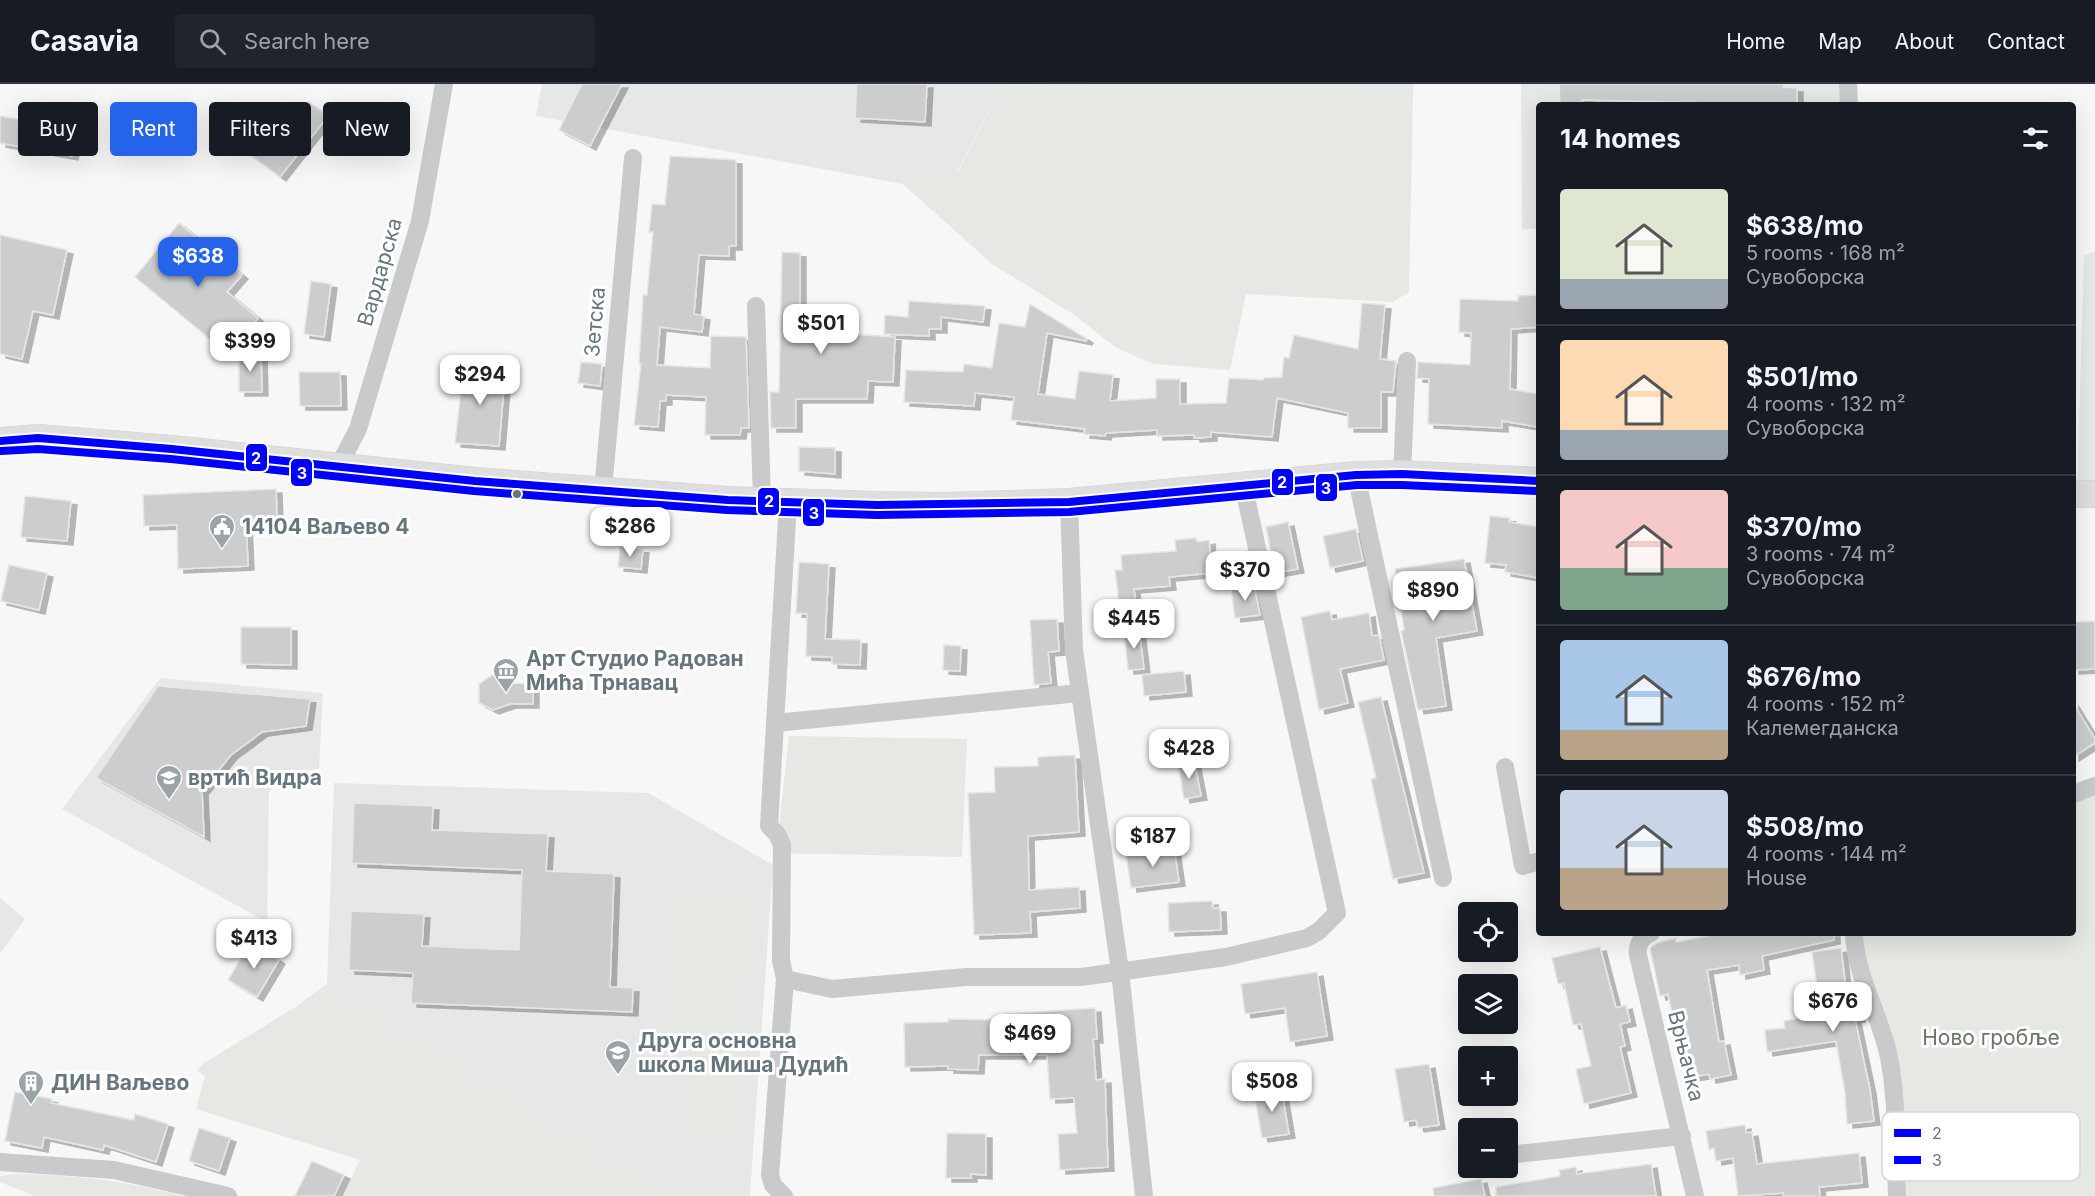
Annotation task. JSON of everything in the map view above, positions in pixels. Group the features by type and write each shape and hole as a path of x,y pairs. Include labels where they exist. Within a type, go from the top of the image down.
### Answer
{"main road":[{"path":"0,441 48,439 475,481 775,502 945,506 1069,502 1356,475 1402,474 1536,481"},
{"path":"2076,494 2095,494"}],"street":[{"name":"Вардарска","path":"338,466 358,429 420,221 444,84"},
{"path":"1848,84 1850,102"},
{"name":"Зетска","path":"603,490 633,158"},
{"path":"756,306 775,502 775,723 769,826 777,834 782,845 781,960 785,979 770,1175 773,1185 784,1196"},
{"path":"1402,474 1407,361"},
{"path":"1356,475 1443,878"},
{"path":"785,979 831,989 966,977 1081,977 1226,957 1308,938 1337,913 1243,484"},
{"path":"1069,502 1074,650 1120,971 1144,1196"},
{"path":"775,723 1080,693"},
{"path":"1505,767 1523,866 1536,862"},
{"path":"2076,793 2095,786"},
{"name":"Врњачка","path":"1646,936 1641,939 1638,946 1638,955 1695,1196"},
{"path":"1854,936 1858,960 1882,1032 1891,1070 1893,1112"},
{"path":"1518,1154 1682,1136"},
{"path":"0,1162 114,1170 228,1196"},
{"path":"1896,1181 1897,1196"}],"shaded area":[{"path":"542,84 1414,84 1413,96 1002,85 957,172 903,184 536,116"},
{"path":"1521,84 1848,84 1849,102 1536,102 1536,229 1522,229"},
{"path":"2095,251 2095,484 2077,492 2084,256"},
{"name":"вртић Видра","path":"160,678 323,693 319,769 286,773 269,792 267,922 62,809"},
{"name":"Друга основна школа Миша Дудић","path":"334,783 648,793 773,865 750,1196 673,1196 327,984"},
{"path":"0,898 25,919 0,954"}],"green space":[{"path":"1002,85 1413,96 1409,292 1393,302 1246,294 1230,370 1153,364 1115,347 1073,314 992,264 903,184 958,172"},
{"path":"789,736 967,739 962,857 776,853"},
{"name":"Ново гробље","path":"2095,786 2095,1196 1897,1196 1896,1181 2080,1181 2080,1112 1893,1112 1891,1070 1855,936 2076,936 2076,793"},
{"path":"671,893 749,897 742,1038 664,1034"},
{"path":"327,984 673,1196 343,1196 360,1160 196,1109 205,1076 197,1071 204,1063 294,1008"},
{"path":"688,1046 747,1051 740,1145 681,1141"},
{"path":"18,1174 101,1180 142,1186 183,1196 35,1196 0,1182 0,1176"}],"building":[{"path":"582,84 622,84 590,146 559,130"},
{"path":"857,84 927,84 925,122 855,118"},
{"path":"1559,84 1784,84 1783,87 1797,88 1797,102 1582,100 1582,102 1560,102"},
{"path":"311,103 323,112 323,122 311,138"},
{"path":"0,116 18,119 18,146 0,143"},
{"path":"252,156 297,156 280,177"},
{"path":"670,156 736,160 736,246 729,246 729,256 699,255 694,314 704,316 702,332 660,327 657,365 710,368 711,336 746,337 749,428 741,428 740,435 705,435 706,397 666,395 666,401 660,401 658,427 634,425 641,364 639,364 643,295 647,295 653,232 649,232 652,204 665,205"},
{"path":"179,223 242,275 227,292 258,318 228,354 135,277"},
{"path":"0,235 67,250 53,315 33,311 22,359 0,354"},
{"path":"782,252 800,253 800,308 820,309 819,332 895,337 893,382 868,381 867,399 796,399 796,428 771,428 770,392 779,392"},
{"path":"311,281 331,284 324,337 304,334"},
{"path":"1536,295 1536,327 1511,329 1510,389 1536,393 1536,427 1502,421 1502,428 1428,424 1429,379 1417,378 1418,362 1470,365 1471,333 1459,332 1460,299 1518,301 1518,296"},
{"path":"909,301 985,306 983,322 941,317 941,329 929,329 929,336 884,334 885,315 908,317"},
{"path":"1362,303 1385,305 1380,359 1396,361 1393,392 1381,392 1381,428 1348,428 1348,413 1277,398 1272,437 1211,432 1211,437 1194,438 1194,435 1157,436 1157,430 1106,433 1105,436 1084,434 1085,429 1011,420 1014,397 975,393 974,406 904,402 906,370 963,372 964,364 992,368 999,323 1025,327 1030,304 1087,339 1086,341 1047,333 1038,394 1075,399 1079,371 1113,375 1110,401 1156,398 1156,379 1180,379 1180,404 1226,403 1229,378 1263,380 1264,378 1282,377 1284,357 1289,358 1294,335 1358,349"},
{"path":"239,354 261,354 262,392 239,392"},
{"path":"581,362 602,364 600,386 578,383"},
{"path":"464,364 500,367 498,387 504,387 499,446 455,443"},
{"path":"299,372 340,372 341,406 300,406"},
{"path":"799,447 835,448 835,474 799,471"},
{"path":"276,489 277,519 246,520 248,566 178,569 177,525 144,526 143,495"},
{"path":"25,496 71,501 67,541 21,537"},
{"path":"1490,516 1510,518 1509,522 1536,526 1536,577 1505,572 1506,565 1485,563"},
{"path":"1288,522 1298,569 1275,573 1266,527"},
{"path":"1356,529 1363,561 1330,568 1323,536"},
{"path":"1196,538 1197,542 1209,540 1212,573 1169,577 1170,586 1134,589 1138,626 1122,627 1115,570 1122,570 1121,555 1176,551 1175,540"},
{"path":"620,547 643,549 641,569 618,567"},
{"path":"1464,559 1477,631 1436,638 1446,706 1418,710 1401,631 1404,630 1395,569"},
{"path":"799,562 829,564 825,639 861,640 860,665 832,664 832,657 806,656 807,614 796,613"},
{"path":"9,565 47,573 39,610 1,601"},
{"path":"1254,585 1260,615 1235,618 1231,588"},
{"path":"1330,611 1332,620 1369,613 1372,636 1379,635 1384,660 1340,669 1348,703 1319,710 1301,617"},
{"path":"1057,619 1059,651 1048,652 1051,683 1034,685 1030,620"},
{"path":"2095,621 2095,669 2076,670 2076,622"},
{"path":"241,627 291,627 291,665 241,664"},
{"path":"1139,629 1144,669 1128,670 1124,631"},
{"path":"944,645 961,646 960,671 943,670"},
{"path":"1184,671 1186,692 1144,696 1142,675"},
{"name":"Арт Студио Радован Мића Трнавац","path":"494,674 510,683 533,684 533,704 510,704 493,710 479,703 479,684"},
{"path":"158,686 310,699 306,726 262,732 231,755 202,791 204,837 96,778"},
{"path":"1381,697 1424,873 1393,879 1371,779 1376,778 1358,702"},
{"path":"2076,708 2095,739 2095,743 2076,755"},
{"path":"1075,755 1079,832 1028,836 1029,890 1079,887 1080,908 1030,912 1031,933 974,935 968,793 995,792 994,767 1038,766 1038,757"},
{"path":"1194,760 1201,796 1184,799 1178,763"},
{"path":"354,803 433,806 432,830 548,834 546,871 614,874 610,987 633,988 632,1012 411,1003 413,973 349,970 351,911 424,914 422,946 519,950 522,870 352,863"},
{"path":"1174,847 1179,882 1131,888 1126,854"},
{"path":"1212,901 1213,908 1220,908 1221,930 1169,932 1168,903"},
{"path":"1707,936 1834,936 1834,940 1762,956 1764,970 1740,975 1739,965 1707,970 1719,1042 1724,1041 1731,1075 1710,1079 1709,1074 1686,1078 1668,994 1660,996 1650,948 1657,943 1676,938 1676,942"},
{"path":"250,943 279,960 257,997 228,980"},
{"path":"1600,947 1616,1008 1626,1005 1630,1022 1620,1024 1625,1046 1620,1047 1631,1093 1584,1104 1576,1069 1591,1066 1581,1024 1573,1025 1564,983 1558,984 1552,958"},
{"path":"1841,948 1846,990 1853,989 1859,1018 1855,1019 1874,1121 1847,1124 1845,1093 1836,1041 1767,1052 1765,1030 1785,1028 1784,1021 1821,1015 1812,952"},
{"path":"1317,972 1327,1036 1290,1042 1285,1008 1245,1014 1241,984"},
{"path":"1095,1008 1097,1039 1093,1039 1096,1080 1105,1079 1108,1167 1060,1170 1058,1134 1077,1133 1074,1098 1050,1099 1047,1055 979,1055 978,1070 948,1069 948,1066 905,1067 904,1023 948,1022 948,1019 1000,1020 1005,1018 1005,1014"},
{"path":"1429,1064 1439,1125 1418,1128 1416,1120 1404,1122 1395,1069"},
{"path":"1281,1087 1289,1134 1262,1138 1254,1092"},
{"path":"15,1092 52,1099 51,1103 134,1120 135,1114 168,1124 156,1162 104,1145 103,1150 44,1137 42,1148 5,1141"},
{"path":"1745,1125 1746,1133 1752,1132 1757,1164 1859,1153 1862,1183 1819,1187 1820,1196 1783,1196 1783,1193 1738,1196 1733,1158 1716,1161 1714,1148 1709,1150 1706,1131"},
{"path":"199,1128 230,1138 219,1171 189,1161"},
{"path":"947,1133 986,1134 986,1175 971,1174 971,1178 946,1178"},
{"path":"312,1161 344,1175 334,1196 295,1196"},
{"path":"1651,1164 1656,1196 1496,1196 1496,1187 1560,1176 1559,1170 1576,1167 1577,1174"},
{"path":"1481,1179 1485,1196 1434,1196 1433,1188"}],"transit line":[{"name":"2","path":"0,441 38,438 172,449 475,481 728,500 877,505 1069,502 1356,475 1402,474 1536,481"},
{"name":"3","path":"1,451 38,449 171,459 474,491 727,510 877,515 1069,512 1357,485 1536,491"}],"place":[{"name":"14104 Ваљево 4","path":"222,550"},
{"name":"Арт Студио Радован Мића Трнавац","path":"506,694"},
{"name":"вртић Видра","path":"169,801"},
{"name":"Друга основна школа Миша Дудић","path":"618,1076"},
{"name":"ДИН Ваљево","path":"31,1106"}]}
